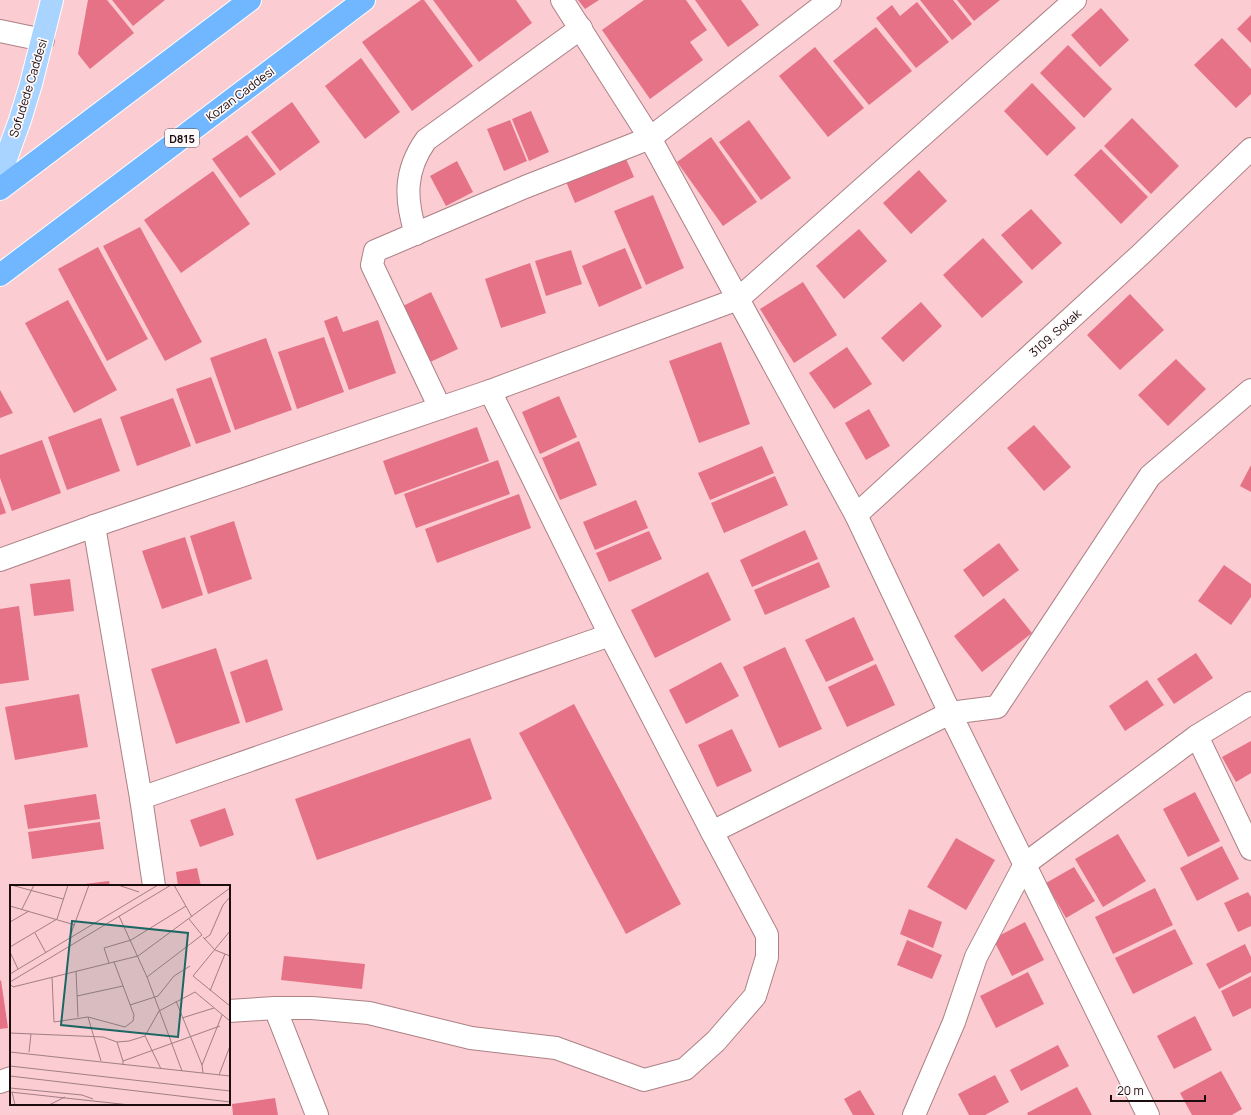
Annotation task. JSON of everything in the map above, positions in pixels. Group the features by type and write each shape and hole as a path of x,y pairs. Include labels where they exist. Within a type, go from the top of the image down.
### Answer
{"highway":[{"path":"0,189 250,0"},
{"name":"Kozan Caddesi","path":"0,276 364,0"}],"main road":[{"name":"Sofudede Caddesi","path":"0,175 20,120 43,40 52,0"}],"street":[{"path":"562,0 650,138 856,515 950,713 1148,1115"},
{"path":"440,408 372,265 375,251 525,187 650,138 830,0"},
{"path":"0,560 94,526 490,391 738,299 1075,0"},
{"path":"416,234 410,216 408,189 409,176 412,162 426,140 580,28"},
{"path":"0,31 43,40"},
{"name":"3109. Sokak","path":"856,515 1140,256 1251,149"},
{"path":"712,832 950,713 997,708 1150,476 1251,390"},
{"path":"230,1010 312,1008 369,1013 471,1038 556,1048 644,1080 685,1069 716,1041 755,996 767,957 767,935 610,635 490,391"},
{"path":"94,526 141,798 154,885"},
{"path":"141,798 610,635"},
{"path":"914,1115 954,1022 976,957 1025,864 1197,736 1251,703"},
{"path":"1197,736 1251,849"},
{"path":"275,1008 317,1115"},
{"path":"0,1082 10,1078"}],"building":[{"path":"88,0 107,0 134,33 90,69 78,54"},
{"path":"112,0 165,0 133,26"},
{"path":"421,0 424,0 473,66 412,111 362,42"},
{"path":"433,0 516,0 532,23 479,62"},
{"path":"578,0 599,0 585,9"},
{"path":"644,0 686,0 707,30 690,42 703,60 650,99 602,30"},
{"path":"695,0 741,0 759,25 728,47"},
{"path":"920,0 953,0 972,24 952,40"},
{"path":"957,0 1000,0 974,21"},
{"path":"917,2 949,42 916,68 876,18 892,5 900,16"},
{"path":"1101,8 1129,40 1100,67 1071,35"},
{"path":"1251,15 1251,43 1237,29"},
{"path":"876,27 912,71 869,105 833,61"},
{"path":"1222,38 1251,69 1251,94 1236,108 1194,65"},
{"path":"1068,45 1112,89 1084,118 1040,73"},
{"path":"815,47 864,108 828,137 779,76"},
{"path":"361,58 400,112 365,139 325,86"},
{"path":"1032,83 1076,128 1047,156 1004,111"},
{"path":"292,102 320,142 280,171 251,132"},
{"path":"531,111 549,152 529,161 512,119"},
{"path":"1132,118 1179,166 1151,194 1104,146"},
{"path":"510,120 527,161 504,171 487,129"},
{"path":"749,120 791,178 761,200 719,142"},
{"path":"247,135 276,174 240,198 212,159"},
{"path":"711,137 757,202 723,226 677,162"},
{"path":"1101,149 1148,197 1121,224 1074,175"},
{"path":"623,152 634,177 575,203 564,177"},
{"path":"457,161 473,192 446,206 430,176"},
{"path":"919,170 947,201 911,234 883,203"},
{"path":"213,171 250,224 181,273 144,220"},
{"path":"653,195 684,268 646,285 614,211"},
{"path":"1031,209 1062,243 1032,270 1001,235"},
{"path":"140,227 202,342 165,361 103,246"},
{"path":"859,229 887,261 844,299 816,266"},
{"path":"983,238 1023,282 982,318 943,275"},
{"path":"98,247 148,339 107,361 58,269"},
{"path":"625,248 642,288 599,307 582,266"},
{"path":"571,250 582,284 546,296 535,261"},
{"path":"530,263 546,313 501,328 485,279"},
{"path":"803,282 837,335 794,363 760,309"},
{"path":"431,292 458,349 426,364 399,308"},
{"path":"1130,294 1164,330 1120,370 1087,335"},
{"path":"68,300 117,390 74,413 25,323"},
{"path":"921,302 942,326 903,362 881,338"},
{"path":"337,316 343,332 378,320 396,373 349,390 324,321"},
{"path":"324,337 344,392 297,409 278,352"},
{"path":"266,338 292,410 235,430 210,358"},
{"path":"721,342 750,424 699,443 669,361"},
{"path":"847,347 872,384 834,409 809,373"},
{"path":"1176,359 1206,389 1168,426 1138,395"},
{"path":"211,377 231,432 196,444 176,389"},
{"path":"0,390 13,413 0,418"},
{"path":"559,396 577,437 540,454 522,412"},
{"path":"173,398 191,446 137,466 120,417"},
{"path":"869,409 890,446 866,460 845,423"},
{"path":"101,418 120,471 67,490 48,437"},
{"path":"1034,425 1071,467 1044,491 1007,448"},
{"path":"477,427 489,461 395,495 383,461"},
{"path":"42,440 61,493 12,511 0,478 0,455"},
{"path":"579,441 597,485 560,500 542,458"},
{"path":"762,446 774,473 710,500 698,473"},
{"path":"498,460 510,494 416,528 404,494"},
{"path":"1251,465 1251,492 1240,486"},
{"path":"775,476 788,505 724,533 711,503"},
{"path":"519,494 531,528 437,563 425,529"},
{"path":"0,496 6,513 0,515"},
{"path":"636,500 648,528 595,550 583,522"},
{"path":"234,521 252,579 208,594 190,536"},
{"path":"805,530 818,559 752,587 740,560"},
{"path":"649,531 662,559 609,582 596,553"},
{"path":"185,537 203,595 162,609 142,551"},
{"path":"999,543 1019,570 983,597 963,570"},
{"path":"819,562 830,587 765,615 754,590"},
{"path":"1224,565 1251,584 1251,597 1231,625 1198,601"},
{"path":"708,572 731,620 655,658 631,610"},
{"path":"70,579 74,611 34,616 30,584"},
{"path":"1004,598 1032,633 982,672 954,636"},
{"path":"19,606 29,680 0,684 0,609"},
{"path":"854,617 874,660 826,682 805,640"},
{"path":"785,647 822,729 779,748 743,667"},
{"path":"216,648 240,723 176,744 151,669"},
{"path":"1196,653 1213,678 1174,704 1157,679"},
{"path":"267,659 283,710 246,723 230,672"},
{"path":"721,662 739,696 686,724 669,690"},
{"path":"876,664 895,705 847,727 828,687"},
{"path":"1147,680 1164,705 1125,731 1109,706"},
{"path":"79,694 88,747 15,760 5,707"},
{"path":"574,704 681,904 626,934 519,733"},
{"path":"732,729 752,771 717,787 698,745"},
{"path":"470,738 492,799 317,860 295,799"},
{"path":"1251,741 1251,773 1236,782 1222,757"},
{"path":"1195,792 1220,841 1188,857 1163,809"},
{"path":"96,794 100,819 28,829 24,805"},
{"path":"225,808 234,835 200,847 190,820"},
{"path":"100,822 104,849 32,859 28,832"},
{"path":"1118,834 1146,881 1103,907 1075,859"},
{"path":"956,838 995,860 966,910 927,887"},
{"path":"1222,846 1239,879 1197,901 1180,868"},
{"path":"1074,867 1095,901 1066,918 1046,883"},
{"path":"197,868 201,885 178,885 176,872"},
{"path":"109,881 110,885 77,885"},
{"path":"1155,888 1173,925 1113,954 1095,917"},
{"path":"1248,892 1251,897 1251,926 1238,932 1224,903"},
{"path":"909,909 942,922 933,948 900,934"},
{"path":"1025,922 1044,960 1012,976 993,939"},
{"path":"1175,929 1193,964 1133,994 1115,958"},
{"path":"907,940 942,955 932,979 897,965"},
{"path":"1245,944 1251,957 1251,972 1219,989 1206,964"},
{"path":"284,956 365,964 362,989 281,980"},
{"path":"1028,972 1044,1004 996,1028 980,996"},
{"path":"1251,976 1251,1008 1233,1017 1221,991"},
{"path":"1,980 8,1028 0,1029 0,981"},
{"path":"1195,1016 1212,1050 1174,1069 1157,1036"},
{"path":"1058,1045 1069,1066 1021,1091 1010,1070"},
{"path":"1221,1071 1242,1109 1232,1115 1192,1115 1180,1093"},
{"path":"995,1075 1009,1102 985,1115 969,1115 958,1094"},
{"path":"1077,1087 1092,1115 1028,1115 1027,1113"},
{"path":"860,1090 875,1115 853,1115 844,1099"},
{"path":"275,1098 278,1115 233,1115 232,1104"}]}
